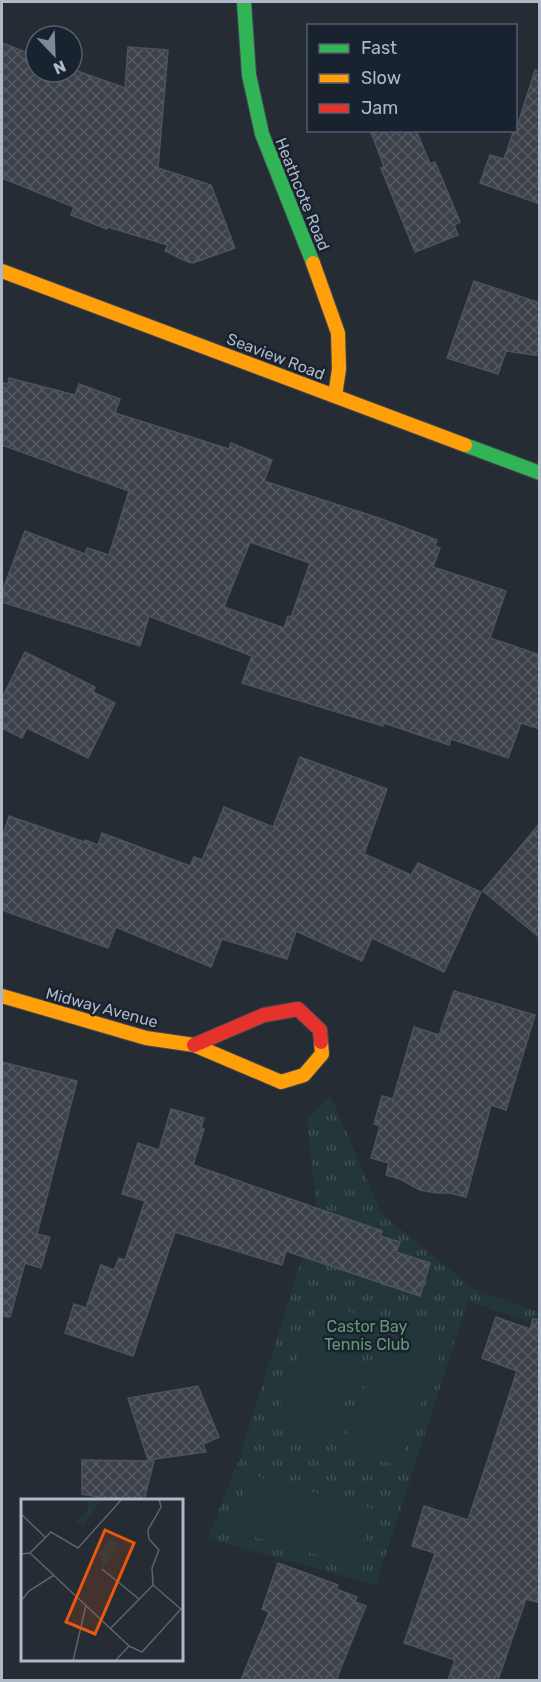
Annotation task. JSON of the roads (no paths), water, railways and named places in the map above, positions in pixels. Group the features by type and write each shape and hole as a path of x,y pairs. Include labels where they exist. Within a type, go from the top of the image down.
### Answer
{"street":[{"name":"Heathcote Road","path":"244,2 249,75 262,135 326,295 338,333 339,369 334,396"},
{"name":"Seaview Road","path":"2,271 540,473"},
{"name":"Midway Avenue","path":"2,996 146,1038 194,1045 281,1082 304,1075 322,1054 320,1030 298,1009 264,1015 194,1045"}],"park label":[{"name":"Castor Bay Tennis Club","path":"367,1335"}]}
